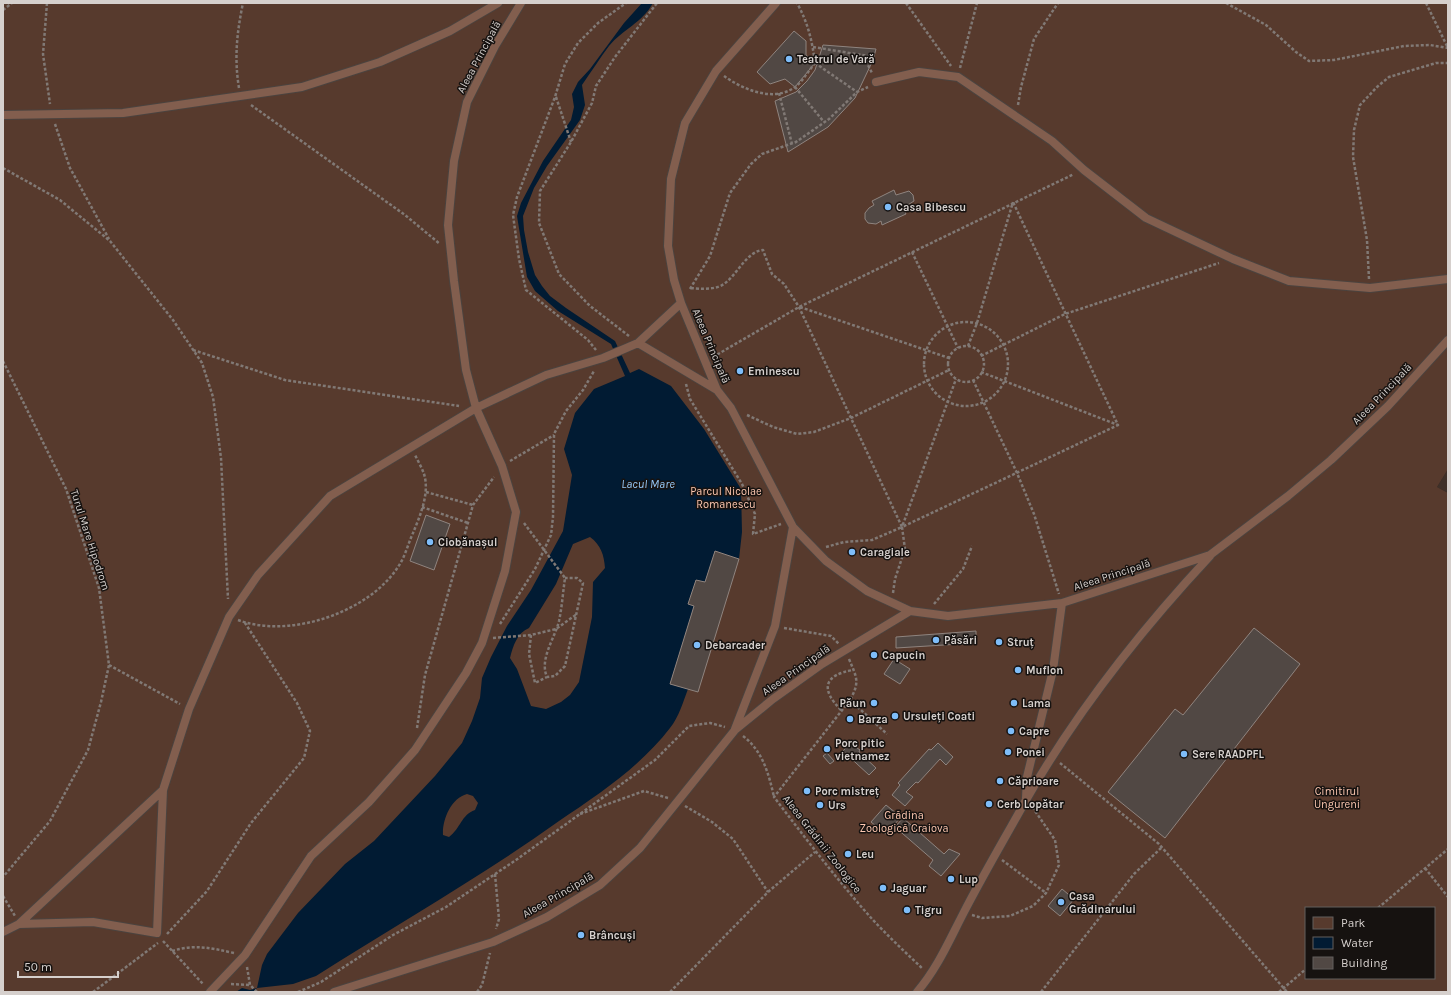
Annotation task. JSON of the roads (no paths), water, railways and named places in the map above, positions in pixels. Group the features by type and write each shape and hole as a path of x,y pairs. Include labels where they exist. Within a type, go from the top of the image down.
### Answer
{"street":[{"path":"3,115 124,113 302,87 380,62 450,31 498,3"},
{"name":"Aleea Principală","path":"210,992 245,955 311,856 369,802 415,750 466,673 482,643 503,578 516,512 502,466 476,408 466,370 448,225 454,161 467,102 494,46 521,3"},
{"name":"Aleea Principală","path":"734,730 774,626 791,524 730,408 717,390 681,302 674,280 668,246 671,180 685,123 716,71 776,3"},
{"path":"876,82 919,72 958,77 1016,115 1052,141 1084,170 1146,218 1233,259 1289,281 1370,288 1448,279"},
{"path":"19,924 93,922 159,936 163,790 189,709 229,617 258,575 330,496 476,408 546,375 603,358 638,343 681,302"},
{"name":"Aleea Principală","path":"334,992 493,942 548,917 600,885 640,848 734,730 773,699 844,649 910,611 948,616 1062,603 1210,555 1288,496 1331,460 1388,406 1448,340"},
{"path":"638,343 717,390"},
{"path":"791,524 826,561 867,591 892,601 910,611"},
{"path":"917,992 930,977 964,912 1052,756 1095,693 1170,599 1210,555"},
{"path":"1026,800 1027,777 1053,670 1062,603"},
{"path":"3,932 19,924 163,790"}],"water":[{"name":"Lacul Mare","path":"642,3 653,3 649,10 638,21 614,40 582,85 585,105 580,120 547,166 534,188 523,216 524,230 528,252 535,275 550,296 615,341 630,373 639,369 671,386 704,429 741,489 742,532 739,559 715,551 705,582 696,580 688,604 694,606 670,684 688,689 673,724 646,755 604,790 500,862 316,976 293,984 257,988 262,965 267,954 298,913 345,864 374,841 435,776 462,743 480,698 482,678 491,657 507,626 531,590 563,531 572,475 564,449 575,413 594,389 625,376 611,344 558,311 535,291 527,277 517,216 521,203 543,161 571,120 574,107 572,94 578,82 590,69 624,23","holes":["590,537 597,543 601,551 605,568 593,582 592,617 579,682 570,695 561,702 546,709 531,706 517,669 510,658 516,640 521,633 529,628 556,584 573,544","467,794 473,796 478,803 475,810 470,812 464,818 449,837 443,835 444,823 449,810 456,800"]},
{"path":"242,988 250,990 257,988 254,992 236,992"}],"place":[{"name":"Teatrul de Vară","path":"789,59"},
{"name":"Casa Bibescu","path":"888,207"},
{"name":"Eminescu","path":"740,371"},
{"name":"Ciobănașul","path":"430,542"},
{"name":"Caragiale","path":"852,552"},
{"name":"Păsări","path":"936,640"},
{"name":"Struț","path":"999,642"},
{"name":"Debarcader","path":"697,645"},
{"name":"Capucin","path":"874,655"},
{"name":"Muflon","path":"1018,670"},
{"name":"Păun","path":"874,703"},
{"name":"Lama","path":"1014,703"},
{"name":"Ursuleți Coati","path":"895,716"},
{"name":"Barza","path":"850,719"},
{"name":"Capre","path":"1011,731"},
{"name":"Porc pitic vietnamez","path":"827,749"},
{"name":"Ponei","path":"1008,752"},
{"name":"Sere RAADPFL","path":"1184,754"},
{"name":"Căprioare","path":"1000,781"},
{"name":"Porc mistreț","path":"807,791"},
{"name":"Cerb Lopătar","path":"989,804"},
{"name":"Urs","path":"820,805"},
{"name":"Leu","path":"848,854"},
{"name":"Lup","path":"951,879"},
{"name":"Jaguar","path":"883,888"},
{"name":"Casa Grădinarului","path":"1061,902"},
{"name":"Tigru","path":"907,910"},
{"name":"Brâncuși","path":"581,935"}],"park label":[{"name":"Parcul Nicolae Romanescu","path":"726,497"},
{"name":"Cimitirul Ungureni","path":"1337,797"},
{"name":"Grădina Zoologică Craiova","path":"904,821"}]}
